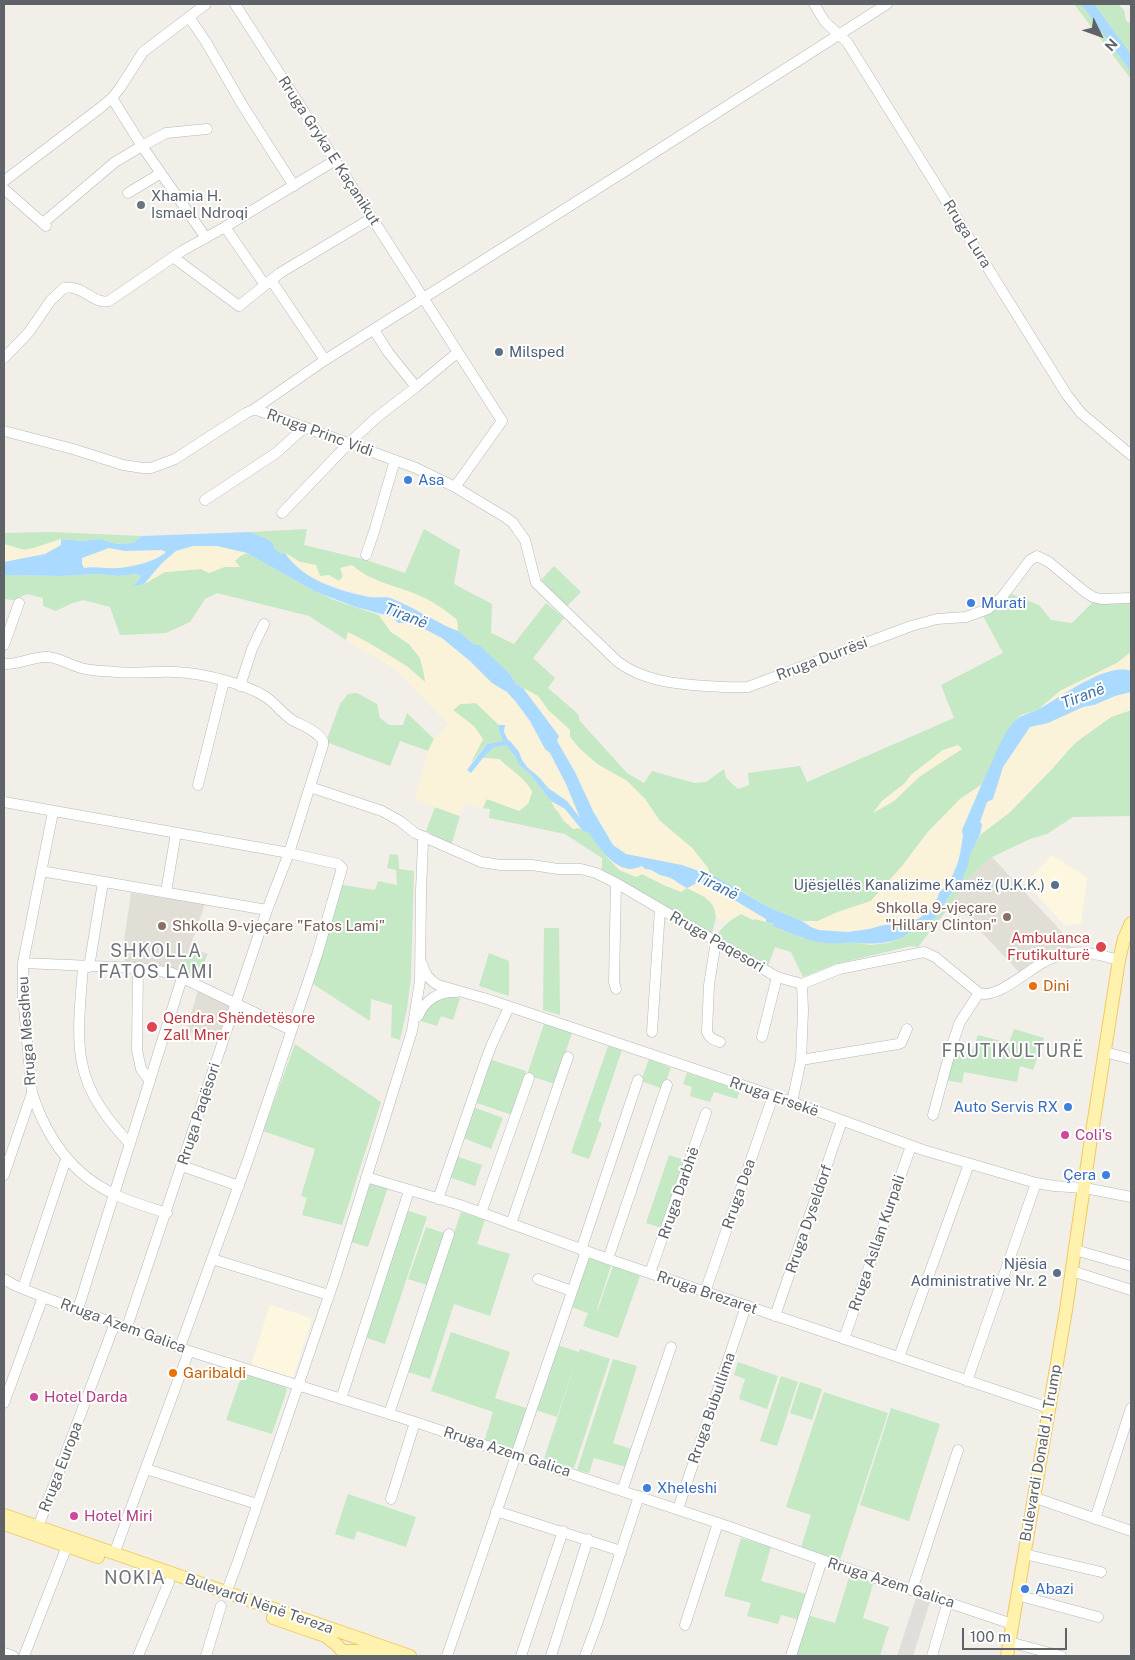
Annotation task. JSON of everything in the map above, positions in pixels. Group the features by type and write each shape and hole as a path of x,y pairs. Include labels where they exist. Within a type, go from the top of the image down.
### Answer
{"main road":[{"name":"Bulevardi Donald J. Trump","path":"1006,1656 1085,1188 1090,1145 1120,959 1116,948 1116,940 1123,928 1131,923"},
{"name":"Bulevardi Nënë Tereza","path":"4,1515 410,1656"},
{"name":"Bulevardi Nënë Tereza","path":"4,1524 169,1582 323,1641 342,1651 370,1652 383,1656"},
{"name":"Bulevardi Nënë Tereza","path":"342,1651 337,1639 347,1634"}],"street":[{"path":"4,181 112,98 143,52 206,4"},
{"name":"Rruga Gryka E Kaçanikut","path":"234,4 502,421 455,486"},
{"name":"Rruga Lura","path":"814,4 826,22 847,42 861,63 1067,395 1081,413 1131,455"},
{"path":"253,410 325,360 887,4"},
{"path":"189,17 294,186"},
{"path":"112,98 142,146 206,238"},
{"path":"4,189 44,225 115,162 142,146 166,133 207,129"},
{"path":"4,358 29,332 51,300 64,288 81,290 95,299 105,302 117,296 173,257 334,161"},
{"path":"128,193 161,172"},
{"path":"173,257 239,306 268,283 372,218"},
{"path":"225,227 325,360"},
{"path":"374,330 388,352 416,387"},
{"path":"282,513 349,443 376,418 458,352"},
{"name":"Rruga Princ Vidi","path":"4,431 73,449 123,465 151,468 175,459 253,410 395,460 455,486 505,516 513,523 525,540 530,556"},
{"path":"205,500 276,452 305,427"},
{"path":"366,555 395,460"},
{"name":"Rruga Durrësi","path":"530,556 536,584 628,670 652,679 667,682 725,688 748,687 926,622 966,617 979,613 996,603 1030,560 1037,556 1049,562 1093,597 1101,599 1131,598"},
{"path":"4,645 19,604"},
{"path":"4,664 18,664 47,657 83,669 127,673 175,672 198,674 240,686 252,649 264,624"},
{"path":"198,785 224,681"},
{"name":"Rruga Paqësori","path":"128,1327 236,1004 289,853 323,745 322,737 290,718 266,697 240,686"},
{"name":"Rruga Paqesori","path":"310,787 382,811 400,821 410,830 481,862 587,870 616,883 777,976 802,984"},
{"path":"4,802 289,853 338,864 342,868 317,954 212,1259 146,1469 114,1554"},
{"name":"Rruga Mesdheu","path":"53,812 23,963 22,979 32,1093 44,1124 53,1140 66,1159 87,1179 114,1194 166,1213"},
{"path":"166,892 176,833"},
{"path":"412,1031 419,990 420,891 423,842 425,837"},
{"path":"41,871 268,910"},
{"path":"103,882 86,967 80,1034 81,1062 90,1089 97,1102 116,1129 130,1144"},
{"path":"616,883 614,982 616,989"},
{"path":"652,1032 660,909"},
{"path":"716,941 709,986 707,1032 708,1036 720,1042"},
{"path":"792,1102 801,1060 802,984 839,969 924,952 935,957 979,993 988,995 994,994 1044,961 1067,953 1090,954 1120,959"},
{"path":"420,960 425,973 438,990"},
{"path":"23,963 138,968 166,972 291,1030"},
{"path":"138,968 136,1050 141,1068 150,1081"},
{"path":"762,1037 777,976"},
{"path":"78,1309 182,978"},
{"path":"419,990 424,986 438,990"},
{"path":"226,1593 329,1295 412,1031 420,1011 438,990"},
{"name":"Rruga Ersekë","path":"438,990 466,993 509,1007 792,1102 911,1146 968,1164 1036,1183 1085,1188 1131,1197"},
{"path":"933,1115 960,1022 979,993"},
{"path":"438,1199 492,1044 509,1007"},
{"path":"801,1060 898,1044 903,1041 907,1029"},
{"path":"1105,1052 1131,1059"},
{"path":"511,1224 568,1057"},
{"path":"481,1213 529,1078"},
{"path":"448,1656 572,1291 638,1080"},
{"path":"608,1259 667,1085"},
{"path":"4,1175 32,1093"},
{"name":"Rruga Dea","path":"705,1292 773,1096"},
{"name":"Rruga Darbhë","path":"650,1273 706,1113"},
{"name":"Rruga Dyseldorf","path":"775,1316 842,1121"},
{"name":"Rruga Asllan Kurpali","path":"844,1339 911,1146"},
{"path":"23,1288 66,1159"},
{"path":"899,1357 968,1164"},
{"path":"182,1166 238,1186"},
{"name":"Rruga Brezaret","path":"366,1177 481,1213 583,1251 1049,1408"},
{"path":"968,1381 1036,1183"},
{"path":"341,1399 409,1190"},
{"path":"389,1414 450,1234"},
{"path":"1075,1250 1131,1266"},
{"path":"212,1259 329,1295"},
{"path":"1072,1271 1131,1290"},
{"name":"Rruga Azem Galica","path":"4,1279 23,1288 185,1349 639,1496 1012,1624"},
{"path":"538,1279 572,1291"},
{"path":"4,1403 44,1296"},
{"name":"Rruga Bubullima","path":"678,1509 746,1306"},
{"name":"Rruga Europa","path":"38,1527 115,1323"},
{"path":"622,1491 671,1347"},
{"path":"1095,1519 1131,1408"},
{"path":"392,1499 415,1422"},
{"path":"912,1590 958,1450"},
{"path":"146,1469 257,1504"},
{"path":"585,1656 639,1496"},
{"path":"1034,1497 1131,1531"},
{"path":"496,1511 621,1551"},
{"path":"685,1625 718,1523"},
{"path":"521,1656 563,1531"},
{"path":"551,1656 588,1539"},
{"path":"24,1656 67,1546"},
{"path":"1024,1554 1100,1572"},
{"path":"791,1656 822,1560"},
{"path":"138,1656 169,1582"},
{"path":"1017,1595 1098,1617"},
{"path":"932,1656 948,1601"},
{"path":"206,1656 221,1606"},
{"path":"1009,1642 1061,1656"},
{"path":"4,1653 13,1656"}],"shaded area":[{"path":"1052,855 1087,878 1081,924 1066,926 1025,883"},
{"name":"Shkolla 9-vjeçare \"Hillary Clinton\"","path":"992,857 1061,931 1071,948 1044,952 1019,972 953,902 966,880"},
{"name":"Shkolla 9-vjeçare \"Fatos Lami\"","path":"131,893 205,904 190,947 208,954 197,979 164,966 126,964 122,954"},
{"path":"198,990 228,1004 230,1008 219,1041 186,1032"},
{"path":"270,1305 312,1318 293,1378 251,1365"},
{"path":"916,1598 930,1602 913,1656 897,1656"}],"green space":[{"path":"1074,4 1081,4 1131,72 1131,79"},
{"path":"1094,4 1118,4 1124,10 1126,21 1131,23 1131,54"},
{"path":"307,529 304,545 366,560 405,573 424,529 460,550 454,584 492,604 491,633 514,644 546,603 564,618 533,658 555,678 548,688 578,714 580,721 627,773 644,783 652,771 694,783 706,782 724,769 726,778 738,789 749,785 748,773 800,766 807,782 954,718 941,685 1003,653 983,616 996,609 1012,594 1039,605 1051,620 1072,623 1093,602 1131,601 1131,652 1117,663 1060,691 1039,709 1021,715 1009,728 981,785 960,799 927,833 903,865 871,901 818,921 802,921 768,907 710,875 708,868 692,848 660,821 645,799 627,781 597,764 579,748 570,737 570,730 548,710 538,696 516,684 510,674 478,645 475,645 458,631 457,620 442,609 421,596 374,579 352,565 339,581 320,576 316,565 300,562 285,553 281,554 269,540 250,532","holes":["961,748 919,777 894,801 874,812 882,801 943,750"]},
{"path":"50,532 142,536 133,543 117,544 100,539 83,541 61,539 24,550 4,544 4,533"},
{"path":"247,553 316,592 379,615 391,632 409,644 420,658 426,683 407,666 348,633 346,640 309,616 217,593 205,599 190,622 166,633 120,635 110,607 83,600 56,611 43,606 43,598 27,594 13,600 4,599 4,575 62,576 97,574 118,576 138,574 140,576 135,585 144,584 165,572 201,569 209,573 224,567 239,567 235,561"},
{"path":"554,566 581,592 567,606 541,580"},
{"path":"357,693 377,704 380,718 389,725 403,725 407,713 434,739 428,751 400,741 390,766 326,742 340,704 348,694"},
{"path":"476,703 499,725 499,731 504,741 487,744 471,763 483,739 453,710 460,704"},
{"path":"1131,710 1131,816 1073,817 1047,834 1030,839 992,857 966,880 953,902 918,947 911,946 836,964 803,977 791,952 775,947 768,966 717,935 722,928 741,914 753,920 773,923 774,927 802,938 823,943 859,943 870,945 889,943 919,926 923,927 938,915 949,896 963,881 963,873 968,866 968,859 981,834 1009,813 1076,742 1111,717"},
{"path":"506,745 516,758 518,764 530,774 555,809 579,828 588,831 607,857 666,886 687,888 705,897 715,907 716,917 712,933 602,872 602,858 565,834 489,818 490,809 483,808 486,799 528,804 532,792 522,778 499,759 483,758 493,748"},
{"path":"435,807 460,816 451,846 426,831"},
{"path":"390,854 398,855 399,869 414,871 411,978 400,1040 391,1037 392,1005 371,999 370,1021 313,984 342,885 375,890 378,881 397,885 396,870 387,868"},
{"path":"544,928 559,928 560,1015 543,1010"},
{"path":"189,950 206,957 196,978 180,971"},
{"path":"489,953 509,961 509,996 479,986"},
{"path":"451,996 460,998 453,1020 441,1016 437,1026 421,1021 428,1007 440,999"},
{"path":"544,1024 572,1033 555,1084 527,1075"},
{"path":"1014,1029 1044,1038 1033,1070 1020,1066 1017,1082 964,1072 962,1083 945,1080 953,1050 971,1055 978,1035 1009,1043"},
{"path":"295,1044 381,1102 342,1225 302,1215 307,1198 301,1196 315,1149 263,1131"},
{"path":"608,1046 622,1050 598,1121 602,1123 589,1159 571,1153"},
{"path":"489,1059 526,1071 512,1115 474,1102"},
{"path":"649,1059 671,1068 663,1089 641,1081"},
{"path":"687,1073 740,1090 737,1099 714,1092 710,1102 690,1096 692,1087 683,1084"},
{"path":"473,1107 503,1118 491,1149 461,1137"},
{"path":"669,1155 687,1161 664,1229 646,1223"},
{"path":"456,1156 482,1165 475,1186 449,1177"},
{"path":"371,1181 388,1187 368,1247 351,1242"},
{"path":"406,1210 427,1217 385,1344 364,1337"},
{"path":"461,1212 485,1220 477,1244 510,1254 490,1316 454,1304 430,1379 408,1372"},
{"path":"426,1227 447,1234 430,1286 408,1279"},
{"path":"587,1257 611,1266 597,1309 618,1316 598,1309 613,1266 640,1276 618,1338 583,1326 588,1313 571,1307"},
{"path":"451,1332 510,1352 495,1398 529,1409 514,1452 484,1442 493,1412 431,1391"},
{"path":"557,1345 579,1352 557,1417 536,1410"},
{"path":"580,1349 610,1359 574,1468 544,1459"},
{"path":"613,1359 637,1366 613,1443 631,1449 626,1467 594,1458 589,1473 577,1470"},
{"path":"738,1362 778,1376 767,1409 739,1399 745,1379 734,1375"},
{"path":"246,1373 285,1387 287,1390 272,1434 226,1420 239,1383"},
{"path":"781,1376 798,1382 777,1446 760,1441"},
{"path":"800,1382 822,1389 812,1420 790,1413"},
{"path":"824,1392 888,1413 840,1560 801,1547 811,1515 786,1507"},
{"path":"891,1408 940,1424 909,1521 860,1505"},
{"path":"348,1494 416,1517 406,1547 357,1531 354,1540 335,1534"},
{"path":"741,1538 771,1547 761,1581 806,1594 799,1620 781,1615 778,1624 747,1616 751,1603 724,1596"},
{"path":"850,1574 874,1581 863,1618 889,1627 880,1656 795,1656 807,1615 835,1623"}],"sand":[{"path":"61,539 61,545 45,554 4,562 4,544 24,550"},
{"path":"193,546 217,546 247,553 235,561 240,567 224,567 209,573 201,569 165,572 144,584 168,557 176,551"},
{"path":"109,548 125,551 166,551 150,561 129,566 84,568 81,558"},
{"path":"285,553 300,562 316,565 320,576 329,575 339,581 343,577 340,568 352,565 374,579 421,596 457,620 458,631 391,598 370,597 319,581 305,574 290,561"},
{"path":"379,615 393,617 404,624 413,623 442,638 470,661 492,683 507,692 538,734 545,749 550,753 566,784 581,820 567,801 548,788 528,768 519,752 508,740 504,732 505,725 499,725 476,703 460,704 453,710 474,726 483,739 467,770 471,773 483,758 499,759 522,778 529,787 532,792 528,804 519,811 487,799 483,808 464,803 460,816 415,800 428,751 434,739 448,724 395,669 346,640 348,632 388,654 425,682 420,658 409,644 391,632"},
{"path":"1131,652 1131,671 1121,670 1097,676 1071,689 1039,709 1060,691 1117,663"},
{"path":"523,688 538,696 548,710 570,730 570,737 579,748 597,764 627,781 645,799 660,821 692,848 708,868 710,875 682,865 625,854 613,845 593,811 575,772 557,740 559,736"},
{"path":"1131,692 1131,710 1111,717 1076,742 1009,813 981,834 982,824 980,822 987,802 993,799 1003,767 1030,727 1048,723 1083,707"},
{"path":"958,745 962,749 919,777 894,801 873,813 882,801 904,784 911,775 943,750"},
{"path":"981,785 962,829 961,849 956,870 927,913 919,917 904,919 880,927 849,932 819,930 810,927 802,921 818,921 871,901 903,865 927,833 960,799"},
{"path":"551,801 565,809 583,831 579,828 573,829 564,821"},
{"path":"607,857 628,867 642,866 675,881 679,885 699,882 711,886 766,919 766,922 754,920 741,914 728,921 716,917 713,906 706,898 687,888 681,892 643,874 636,877 619,870"}],"water":[{"path":"1081,4 1094,4 1131,54 1131,72"},
{"name":"Tiranë","path":"250,532 269,540 281,554 285,553 302,570 322,583 369,597 393,599 458,631 475,645 479,645 510,674 516,684 523,688 559,736 557,741 613,845 626,854 682,865 718,878 768,907 819,930 848,932 869,929 907,919 918,919 928,912 935,905 939,893 950,881 960,854 962,830 1001,741 1013,723 1020,717 1041,708 1085,682 1110,671 1131,671 1131,692 1083,707 1048,723 1030,727 1003,767 993,799 987,802 980,822 982,824 980,834 969,858 963,881 949,896 938,915 923,928 918,925 907,934 884,943 818,942 774,927 773,923 766,922 766,919 711,886 699,882 687,888 671,878 645,869 642,866 630,869 623,868 600,849 588,832 583,831 565,809 551,801 530,774 518,764 516,758 506,745 493,748 471,773 467,770 487,744 503,741 499,725 505,725 504,732 508,740 519,752 528,768 548,788 567,801 580,818 566,784 550,753 545,749 530,721 516,702 507,692 492,683 470,661 442,638 413,623 398,623 393,617 356,607 316,592 247,553 217,546 193,546 176,551 162,563 144,584 134,586 140,577 138,574 118,576 97,574 62,576 4,575 4,562 45,554 61,545 61,539 83,541 100,539 117,544 133,543 142,536","holes":["109,548 125,551 162,550 166,552 150,561 122,568 84,568 82,564 82,558"]}],"place":[{"name":"Xhamia H. Ismael Ndroqi","path":"141,205"},
{"name":"Milsped","path":"499,352"},
{"name":"Asa","path":"408,480"},
{"name":"Murati","path":"971,603"},
{"name":"Ujësjellës Kanalizime Kamëz (U.K.K.)","path":"1055,885"},
{"name":"Shkolla 9-vjeçare \"Hillary Clinton\"","path":"1007,917"},
{"name":"Shkolla 9-vjeçare \"Fatos Lami\"","path":"162,926"},
{"name":"Ambulanca Frutikulturë","path":"1101,947"},
{"name":"Dini","path":"1033,986"},
{"name":"Qendra Shëndetësore Zall Mner","path":"152,1027"},
{"name":"Auto Servis RX","path":"1068,1107"},
{"name":"Coli's","path":"1065,1135"},
{"name":"Çera","path":"1106,1175"},
{"name":"Njësia Administrative Nr. 2","path":"1057,1273"},
{"name":"Garibaldi","path":"173,1373"},
{"name":"Hotel Darda","path":"34,1397"},
{"name":"Xheleshi","path":"647,1488"},
{"name":"Hotel Miri","path":"74,1516"},
{"name":"Abazi","path":"1025,1589"}],"district":[{"name":"SHKOLLA FATOS LAMI","path":"156,961"},
{"name":"FRUTIKULTURË","path":"1013,1051"},
{"name":"NOKIA","path":"135,1578"}]}
